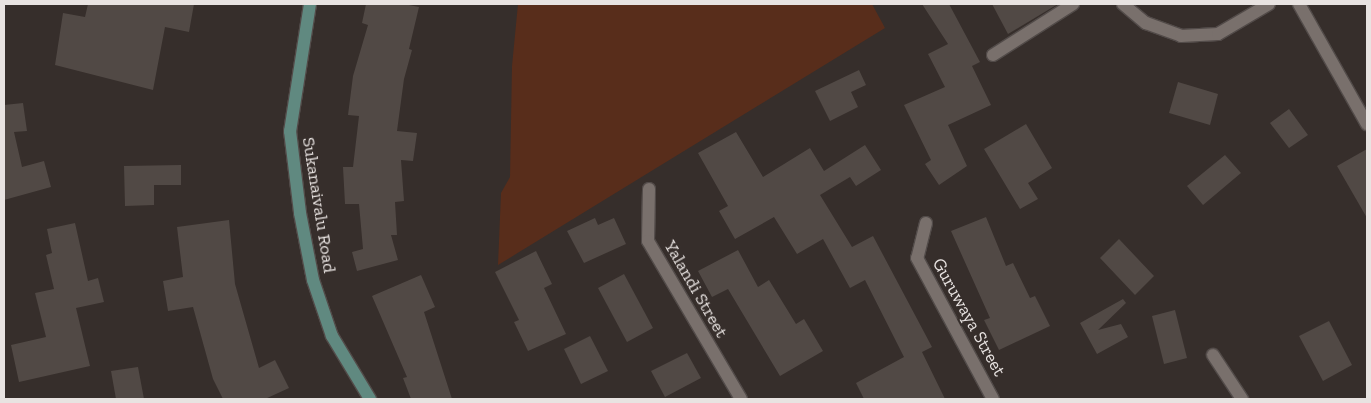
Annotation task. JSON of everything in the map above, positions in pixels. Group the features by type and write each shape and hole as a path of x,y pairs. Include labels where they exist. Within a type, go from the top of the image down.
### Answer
{"main road":[{"name":"Sukanaivalu Road","path":"310,4 290,132 300,213 313,280 332,336 370,399"}],"street":[{"path":"993,55 1073,4"},
{"path":"1123,4 1146,23 1181,36 1218,34 1269,4"},
{"path":"1299,4 1367,124"},
{"name":"Yalandi Street","path":"649,189 648,241 741,399"},
{"name":"Guruwaya Street","path":"926,222 917,258 994,399"},
{"path":"1213,355 1242,399"}],"shaded area":[{"path":"518,4 872,4 885,28 498,265 501,193 510,177 512,66"}],"building":[{"path":"88,4 194,4 189,32 165,27 153,90 55,65 63,13 85,17"},
{"path":"366,4 404,4 419,7 409,49 412,50 404,79 397,131 417,133 413,161 401,160 404,201 395,202 397,235 391,235 398,260 357,271 352,252 363,249 359,204 345,204 343,167 353,167 359,116 348,115 353,76 368,25 362,23"},
{"path":"922,4 949,4 980,62 972,66 991,105 948,125 967,166 939,185 925,164 931,160 904,105 945,87 928,54 948,44"},
{"path":"992,4 1058,4 1008,34"},
{"path":"859,70 866,85 851,92 858,107 830,121 815,91"},
{"path":"1178,82 1218,94 1210,125 1169,113"},
{"path":"23,103 27,131 14,132 22,167 44,161 51,187 4,200 4,105"},
{"path":"1289,109 1308,135 1289,148 1270,123"},
{"path":"1026,124 1052,168 1028,183 1038,199 1020,209 984,149"},
{"path":"736,132 763,177 810,148 824,171 865,145 881,170 856,186 850,177 820,195 852,247 873,236 932,347 922,352 945,399 864,399 856,383 904,357 865,280 850,288 823,239 797,254 774,217 735,239 719,211 728,206 698,153"},
{"path":"1367,149 1367,218 1337,166"},
{"path":"1225,155 1241,173 1203,205 1187,186"},
{"path":"181,165 181,185 154,185 154,205 125,206 124,166"},
{"path":"986,217 1006,266 1013,263 1030,298 1035,296 1050,326 999,350 984,320 990,318 951,231"},
{"path":"595,218 598,225 614,218 626,244 584,263 567,231"},
{"path":"229,220 235,284 259,368 275,360 289,388 265,399 223,399 213,379 193,307 168,311 163,281 183,277 177,227"},
{"path":"75,223 88,281 98,278 104,302 76,308 90,366 19,382 11,345 46,337 35,293 54,289 46,255 52,253 47,229"},
{"path":"1119,239 1154,276 1135,295 1100,258"},
{"path":"738,250 758,287 769,280 796,324 804,319 823,351 780,376 728,289 712,297 698,271"},
{"path":"536,251 552,284 544,288 566,334 528,351 514,322 519,320 495,272"},
{"path":"624,274 653,328 627,342 598,288"},
{"path":"421,275 435,307 424,312 452,399 411,399 403,378 407,377 372,296"},
{"path":"1123,299 1126,303 1098,330 1121,324 1128,337 1097,354 1080,323"},
{"path":"1175,310 1187,358 1164,364 1152,316"},
{"path":"1329,321 1352,365 1323,381 1299,336"},
{"path":"590,336 608,371 581,384 564,349"},
{"path":"687,353 701,378 665,397 651,371"},
{"path":"138,367 144,399 116,399 111,371"}]}
